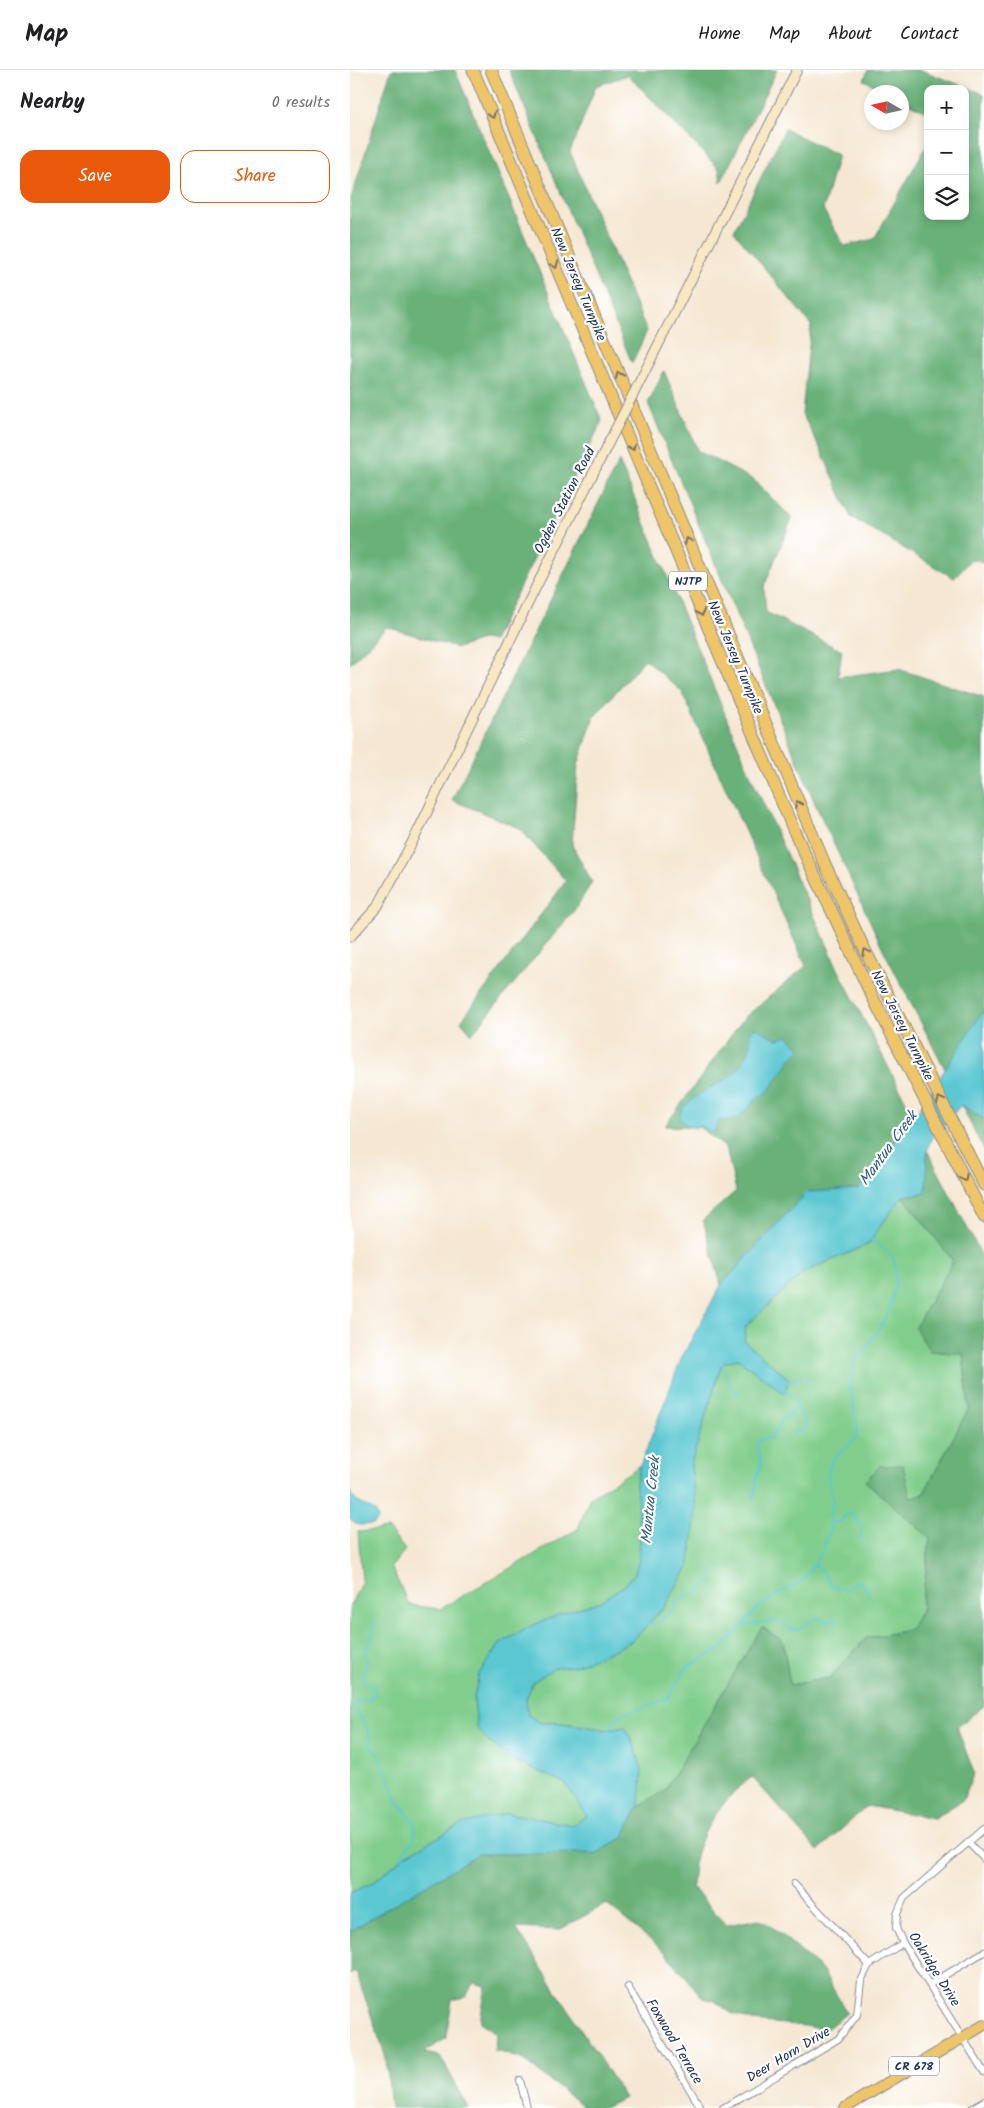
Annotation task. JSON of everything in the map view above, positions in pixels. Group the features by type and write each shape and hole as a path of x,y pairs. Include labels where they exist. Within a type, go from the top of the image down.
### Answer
{"highway":[{"name":"New Jersey Turnpike","path":"473,70 825,901 984,1217"},
{"name":"New Jersey Turnpike","path":"491,70 794,794 858,935 984,1185"}],"main road":[{"name":"CR 678","path":"845,2108 984,2025"}],"street":[{"name":"Ogden Station Road","path":"350,937 378,906 413,840 534,591 796,70"},
{"name":"Oakridge Drive","path":"984,1829 904,1898 897,1914 896,1928 984,2072"},
{"path":"968,1842 984,1859"},
{"path":"794,1884 869,1965 904,1943"},
{"path":"930,1984 984,1952"},
{"name":"Deer Horn Drive","path":"723,2108 838,2039 857,2015 861,1981 869,1965"},
{"name":"Foxwood Terrace","path":"628,1987 701,2108"},
{"path":"520,2080 527,2108"},
{"path":"972,2108 984,2100"}],"green space":[{"path":"391,70 455,70 602,421 493,641 485,639 457,648 387,627 350,664 350,202"},
{"path":"509,70 777,70 721,182 719,169 628,75 596,86 570,152 647,331 632,363"},
{"path":"868,70 921,70 960,85 924,85 924,111 909,104 909,85 874,85 864,80"},
{"path":"969,88 984,94 984,562 971,559 954,578 851,517 820,448 802,414 811,325 734,231 785,129 838,155 823,209 844,246 874,239 924,150 924,220 969,220"},
{"path":"664,371 698,451 754,480 792,518 764,587 766,612 842,651 838,677 898,669 984,697 984,1010 946,1071 883,949 817,808 648,403"},
{"path":"619,461 750,774 839,971 914,1117 859,1189 807,1192 721,1285 703,1220 736,1191 726,1148 699,1127 665,1126 744,1018 806,966 682,692 645,659 594,717 578,765 572,845 592,882 576,908 472,1034 461,1021 566,881 519,828 452,800"},
{"path":"961,1105 984,1119 984,1150"},
{"path":"927,1150 984,1260 984,1706 957,1727 974,1773 963,1800 934,1818 867,1806 818,1851 752,1777 725,1802 711,1822 700,1844 693,1871 692,1887 727,1925 759,1919 775,1929 822,1970 847,2013 825,2030 805,2026 752,2021 731,2013 715,2001 703,1998 664,1951 606,1904 559,1930 516,1928 625,2098 604,2108 585,2108 522,2059 494,2050 497,2033 480,2022 486,1986 473,1983 466,1997 452,2000 446,2038 424,2053 440,2056 469,2108 391,2108 386,2058 356,1972 350,1974 350,1931 478,1854 596,1853 623,1838 638,1807 665,1790 762,1627 783,1641 790,1685 830,1678 866,1638 910,1630 921,1611 930,1538 865,1481 880,1466 903,1465 910,1497 923,1495 969,1408 963,1354 930,1351 915,1328 953,1261 903,1196 926,1193"},
{"path":"903,1196 953,1261 915,1328 930,1351 963,1354 969,1408 923,1495 910,1497 880,1466 930,1538 921,1611 910,1630 866,1638 830,1678 790,1685 783,1641 762,1627 665,1790 638,1807 641,1784 640,1766 635,1748 625,1727 608,1730 556,1722 541,1723 528,1715 526,1699 533,1682 554,1668 574,1666 632,1641 665,1606 676,1586 692,1484 691,1464 722,1363 738,1359 784,1393 789,1379 744,1341 746,1326 804,1272 869,1244"},
{"path":"640,1466 636,1483 640,1535 639,1559 635,1573 625,1585 599,1602 562,1613 529,1627 500,1644 479,1674 474,1699 477,1727 515,1761 565,1783 588,1816 572,1825 506,1813 406,1855 374,1882 350,1893 350,1606 362,1581 358,1532 388,1529 405,1550 391,1567 409,1605 440,1609 578,1529 590,1497"}],"water":[{"name":"Mantua Creek","path":"984,1010 984,1119 961,1105 931,1139 927,1150 926,1193 903,1196 869,1244 804,1272 746,1326 744,1341 789,1379 784,1393 738,1359 722,1363 691,1464 696,1509 690,1564 665,1606 632,1641 574,1666 554,1668 533,1682 526,1699 528,1715 541,1723 556,1722 608,1730 625,1727 642,1769 641,1793 638,1807 623,1838 597,1853 478,1854 350,1931 350,1893 374,1882 406,1855 462,1824 506,1813 572,1825 587,1816 565,1783 515,1761 489,1742 477,1728 474,1699 479,1674 500,1644 529,1627 562,1613 599,1602 625,1585 635,1573 639,1559 640,1535 636,1483 640,1466 682,1357 721,1285 807,1192 859,1189 914,1117"},
{"path":"753,1028 757,1028 777,1039 788,1036 802,1049 793,1056 768,1092 755,1100 738,1119 719,1121 715,1131 712,1132 702,1127 691,1127 680,1120 680,1114 684,1107 708,1089 731,1076 740,1067 749,1050 749,1035"},
{"path":"350,1492 356,1501 375,1511 378,1519 374,1524 359,1525 350,1519"}],"waterway":[{"path":"608,1731 621,1714 668,1698 687,1667 721,1649 758,1608 774,1596 801,1582 814,1565 824,1547 830,1531 830,1513 833,1501 828,1475 830,1466 835,1457 857,1437 850,1385 854,1364 869,1345 887,1314 896,1279 894,1260 887,1251 871,1239"},
{"path":"721,1361 731,1388 742,1395"},
{"path":"787,1383 798,1377 809,1380"},
{"path":"785,1390 793,1398 806,1425 803,1431 794,1431 794,1437"},
{"path":"753,1498 756,1477 761,1464 757,1448 758,1442 761,1439 771,1438 781,1421 793,1410 797,1409"},
{"path":"830,1522 839,1522 849,1512 852,1513 857,1521 862,1524 861,1539"},
{"path":"814,1565 822,1571 833,1587 847,1590 855,1582 861,1581 870,1596"},
{"path":"646,1624 662,1620 678,1602 688,1595 699,1591 712,1580 713,1571"},
{"path":"743,1625 777,1621 791,1629 797,1630 818,1617 827,1622 835,1619 840,1621"},
{"path":"375,1623 370,1644 364,1650 367,1663 362,1676 365,1682 374,1688 375,1693 369,1700 357,1700 354,1707 369,1732 371,1747 382,1760 398,1802 414,1821 415,1833 413,1841 402,1853 403,1861"}]}
